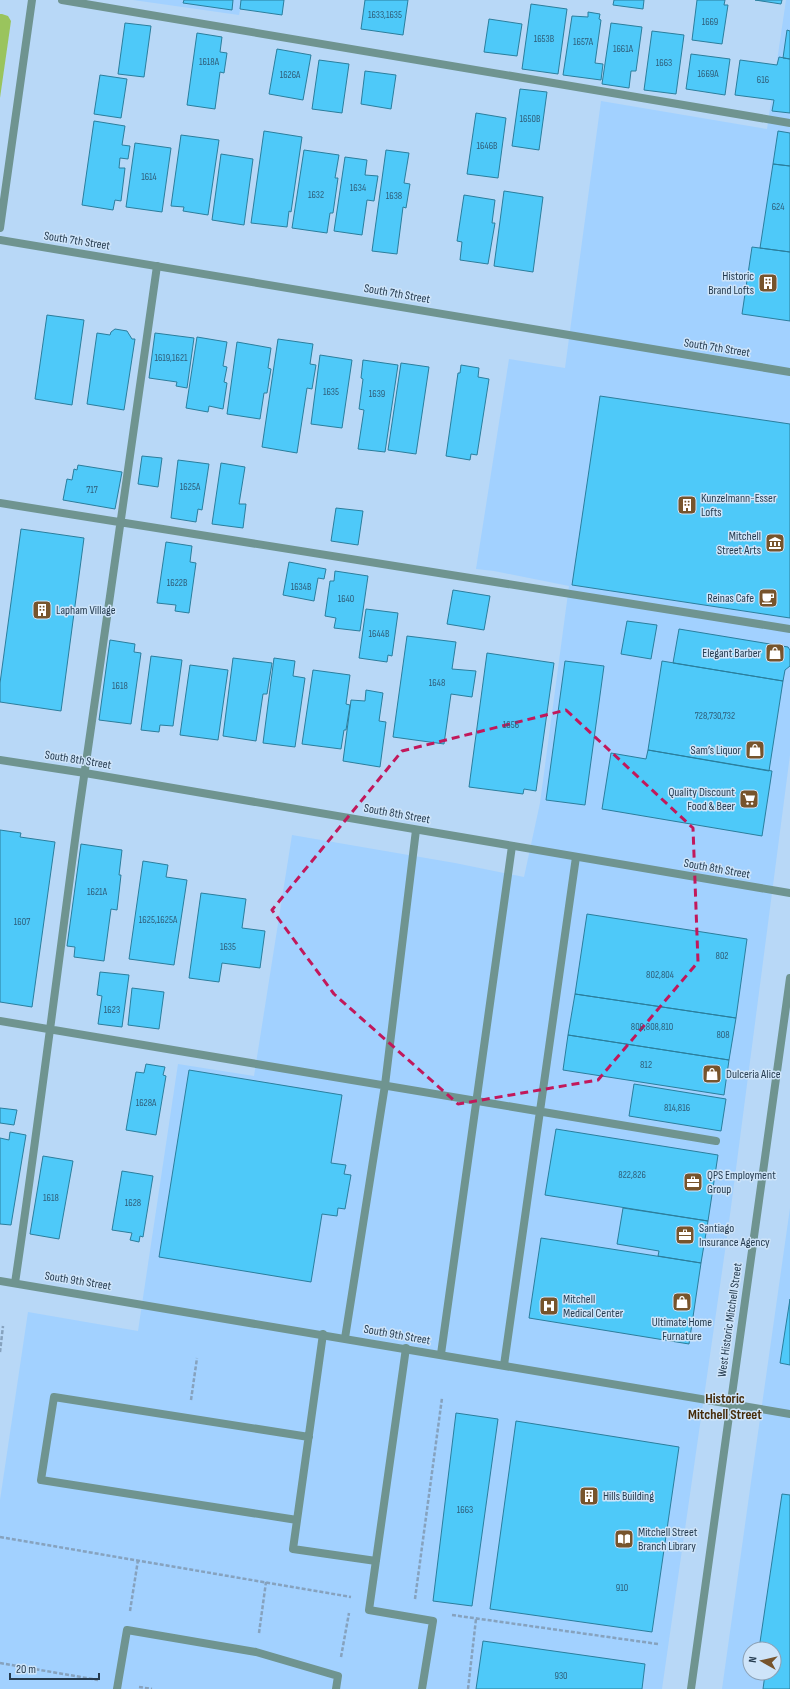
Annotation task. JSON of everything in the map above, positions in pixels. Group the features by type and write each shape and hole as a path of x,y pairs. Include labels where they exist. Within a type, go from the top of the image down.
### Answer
{"street":[{"path":"0,228 32,0"},
{"path":"62,0 93,2 790,123"},
{"name":"South 7th Street","path":"0,240 790,372"},
{"path":"14,1283 51,1030 85,773 157,266"},
{"path":"0,503 790,629"},
{"name":"South 8th Street","path":"0,760 85,773 790,893"},
{"path":"345,1338 385,1085 416,830"},
{"path":"441,1354 512,846"},
{"path":"504,1365 576,857"},
{"name":"West Historic Mitchell Street","path":"691,1689 790,978"},
{"path":"0,1021 716,1141"},
{"name":"South 9th Street","path":"0,1281 323,1334 790,1414"},
{"path":"323,1334 293,1549 376,1560"},
{"path":"406,1348 369,1610 433,1621 422,1689"},
{"path":"297,1520 40,1480 54,1397 309,1437"},
{"path":"117,1689 127,1630 256,1652 338,1676 336,1689"}],"path":[{"path":"0,1352 4,1326"},
{"path":"189,1418 197,1358"},
{"path":"415,1601 442,1398"},
{"path":"0,1537 352,1597 350,1604"},
{"path":"127,1630 138,1560"},
{"path":"256,1652 266,1582"},
{"path":"338,1676 349,1611"},
{"path":"445,1614 658,1644"},
{"path":"468,1689 476,1619"},
{"path":"0,1663 103,1681"},
{"path":"139,1687 152,1689"}],"highlighted area":[{"path":"566,710 693,828 698,962 598,1080 458,1104 334,994 272,910 402,751"}],"shaded area":[{"path":"133,0 242,0 239,15"},
{"path":"786,0 790,0 790,755 728,1230 662,1689 0,1689 0,1500 28,1312 138,1331 178,1064 254,1076 292,835 455,863 524,877 540,803 569,586 494,571 476,569 509,359 565,368 601,101 767,129"},
{"path":"790,1208 790,1689 722,1689"}],"green space":[{"path":"0,14 8,16 11,21 0,98"}],"building":[{"path":"184,0 233,0 232,10 183,3"},
{"path":"241,0 284,0 282,15 240,9"},
{"path":"365,0 408,0 403,35 361,29"},
{"path":"614,0 644,0 643,9 613,5"},
{"path":"697,0 725,0 724,5 728,5 722,44 692,40"},
{"path":"755,0 782,0 781,4"},
{"path":"531,4 567,9 558,74 522,69"},
{"path":"588,12 600,14 599,19 601,20 595,63 603,64 601,80 563,75 572,16 588,17"},
{"path":"489,19 522,24 517,56 484,52"},
{"path":"125,23 151,26 144,77 118,74"},
{"path":"611,23 642,27 636,71 631,71 629,88 602,84"},
{"path":"787,30 790,31 790,59 783,58"},
{"path":"652,31 684,35 676,94 644,90"},
{"path":"197,33 222,37 220,52 227,53 224,73 220,72 215,109 187,105"},
{"path":"277,49 311,55 303,100 269,94"},
{"path":"691,54 730,59 725,95 686,89"},
{"path":"779,57 790,59 790,113 772,111 774,100 735,95 740,60 777,65"},
{"path":"319,60 349,64 342,113 312,109"},
{"path":"365,71 396,75 391,109 361,104"},
{"path":"100,75 127,79 121,118 94,114"},
{"path":"520,89 547,92 539,150 512,146"},
{"path":"476,113 506,118 498,178 467,174"},
{"path":"94,121 125,126 122,145 130,146 128,159 120,158 119,168 125,168 121,201 115,200 113,210 82,205"},
{"path":"264,131 302,137 291,212 289,211 287,227 251,223"},
{"path":"778,131 790,133 790,166 773,164"},
{"path":"181,135 219,140 208,215 183,211 184,207 171,206"},
{"path":"135,143 171,148 162,212 126,207"},
{"path":"304,150 339,155 335,178 338,178 333,213 330,213 327,233 292,228"},
{"path":"386,150 409,153 404,183 410,184 406,208 403,207 397,254 372,251"},
{"path":"221,154 253,159 244,225 212,220"},
{"path":"345,157 367,160 365,175 378,176 374,201 367,200 362,235 334,231"},
{"path":"773,164 790,166 790,252 760,248"},
{"path":"504,191 543,197 533,272 494,266"},
{"path":"464,195 495,200 492,223 495,223 488,264 460,260 462,242 457,241"},
{"name":"Historic Brand Lofts","path":"752,247 790,252 790,321 742,314"},
{"path":"47,315 84,320 72,405 35,399"},
{"path":"115,329 127,331 132,339 135,339 124,410 87,404 97,333 110,335"},
{"path":"155,333 194,338 187,388 176,386 177,382 149,378"},
{"path":"197,337 227,342 223,366 227,367 224,382 227,383 223,409 209,406 208,412 186,408"},
{"path":"278,339 313,344 310,364 316,365 312,389 307,388 297,453 262,447"},
{"path":"237,342 271,348 268,368 271,369 267,393 264,393 260,419 227,414"},
{"path":"320,355 352,360 342,428 311,424"},
{"path":"363,360 398,365 385,452 358,449 364,410 359,409 363,379 361,378"},
{"path":"401,363 429,367 416,454 388,450"},
{"path":"461,365 479,368 478,377 489,379 477,455 471,454 470,460 446,456 458,373 460,373"},
{"name":"Kunzelmann-Esser Lofts","path":"600,396 790,424 790,618 572,585"},
{"path":"142,456 162,458 158,487 138,484"},
{"path":"178,460 209,464 202,510 198,509 196,522 171,518"},
{"path":"221,463 245,467 239,504 246,504 243,528 212,524"},
{"path":"78,465 122,472 115,509 63,500 67,479 72,480 74,469 77,470"},
{"path":"336,508 363,511 358,545 331,541"},
{"name":"Lapham Village","path":"21,529 84,538 61,711 0,702 0,683"},
{"path":"166,542 192,546 190,562 196,563 189,613 175,611 176,605 157,603"},
{"path":"289,562 326,569 324,579 318,578 314,601 283,595"},
{"path":"335,571 368,576 360,631 334,628 336,618 325,616 330,581 334,581"},
{"path":"453,590 490,596 484,630 447,624"},
{"path":"366,609 398,613 392,656 388,655 387,662 359,658"},
{"path":"627,621 657,625 651,659 621,654"},
{"path":"679,629 788,647 790,650 790,666 785,670 783,681 673,663"},
{"path":"407,636 456,642 452,669 476,671 472,697 451,694 444,744 393,737"},
{"path":"110,640 135,644 134,652 141,653 131,724 99,720"},
{"path":"487,653 554,663 536,791 524,789 523,794 469,787"},
{"path":"151,656 182,660 173,726 160,725 159,732 141,730"},
{"path":"233,658 272,663 267,694 263,694 256,741 223,736"},
{"path":"274,658 295,661 293,676 305,678 295,747 263,743"},
{"path":"565,661 604,666 585,805 546,800"},
{"path":"662,661 783,681 769,771 648,750"},
{"path":"190,665 228,670 218,740 180,735"},
{"path":"313,670 350,675 346,704 350,705 341,749 302,744"},
{"path":"366,690 383,693 379,721 386,722 380,767 343,761 351,700 365,701"},
{"path":"648,750 772,771 762,836 602,809 611,753 646,759"},
{"path":"0,830 21,833 20,837 55,842 32,1007 0,1002"},
{"path":"81,844 122,850 117,910 111,909 104,961 74,957 75,947 67,946"},
{"path":"143,861 168,865 166,877 187,880 174,965 129,959"},
{"path":"201,893 246,899 242,928 265,931 260,968 222,963 219,982 189,978"},
{"path":"587,914 747,939 736,1018 575,994"},
{"path":"100,972 129,975 122,1027 98,1024 102,996 97,995"},
{"path":"132,988 164,992 159,1029 128,1025"},
{"path":"575,994 736,1018 729,1060 568,1035"},
{"path":"568,1035 729,1060 724,1095 563,1070"},
{"path":"146,1064 165,1067 163,1075 166,1076 156,1135 126,1130 136,1072 144,1073"},
{"path":"189,1070 342,1095 331,1163 346,1165 344,1174 351,1175 345,1209 338,1208 337,1216 322,1214 311,1282 159,1257"},
{"path":"634,1084 726,1099 721,1131 629,1116"},
{"path":"0,1108 17,1110 14,1125 0,1123"},
{"path":"556,1129 718,1155 708,1221 545,1195"},
{"path":"10,1132 26,1135 11,1225 0,1224 0,1138 9,1140"},
{"path":"43,1156 73,1161 59,1239 30,1234"},
{"path":"122,1171 153,1176 143,1237 140,1236 139,1242 130,1240 132,1233 112,1230"},
{"path":"623,1208 708,1221 701,1263 658,1256 659,1251 617,1244"},
{"path":"541,1238 701,1263 689,1344 529,1318"},
{"path":"790,1299 790,1365 780,1363"},
{"path":"456,1413 498,1419 472,1606 433,1601"},
{"name":"Hills Building","path":"516,1421 679,1447 652,1632 490,1609"},
{"path":"782,1494 790,1495 790,1689 763,1689 764,1681 782,1681 782,1641 760,1641"},
{"path":"483,1641 645,1664 642,1689 476,1689"}],"place":[{"name":"Historic Brand Lofts","path":"768,283"},
{"name":"Kunzelmann-Esser Lofts","path":"687,505"},
{"name":"Mitchell Street Arts","path":"775,543"},
{"name":"Reinas Cafe","path":"768,598"},
{"name":"Lapham Village","path":"42,610"},
{"name":"Elegant Barber","path":"775,653"},
{"name":"Sam’s Liquor","path":"755,750"},
{"name":"Quality Discount Food & Beer","path":"749,799"},
{"name":"Dulceria Alice","path":"712,1074"},
{"name":"QPS Employment Group","path":"693,1182"},
{"name":"Santiago Insurance Agency","path":"685,1235"},
{"name":"Ultimate Home Furnature","path":"682,1302"},
{"name":"Mitchell Medical Center","path":"549,1306"},
{"name":"Hills Building","path":"589,1496"},
{"name":"Mitchell Street Branch Library","path":"624,1539"}],"district":[{"name":"Historic Mitchell Street","path":"725,1406"}]}
